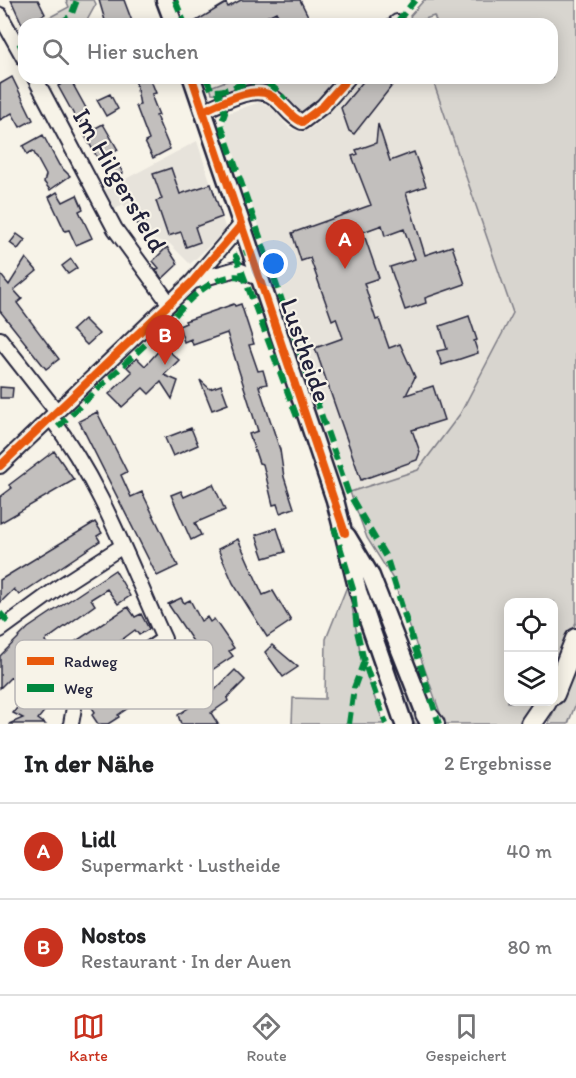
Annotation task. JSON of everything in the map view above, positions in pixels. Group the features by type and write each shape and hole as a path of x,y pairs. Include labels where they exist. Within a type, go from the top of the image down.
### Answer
{"highway":[{"path":"558,683 576,639"},
{"path":"531,724 545,706"},
{"path":"541,724 547,706"}],"main road":[{"path":"165,0 172,18"},
{"name":"Lustheide","path":"194,84 345,533 353,573 404,724"},
{"name":"Lustheide","path":"345,533 360,554 430,721"}],"street":[{"path":"0,15 18,47"},
{"name":"Im Hilgersfeld","path":"37,84 115,230 169,303"},
{"path":"203,111 255,93 270,95 293,118 302,122 323,106 343,84"},
{"path":"0,466 192,282 240,226"},
{"path":"192,282 236,269 259,278"},
{"path":"0,339 54,415 74,449 163,640"},
{"path":"0,630 62,585 121,547"},
{"path":"71,724 74,709"}],"shaded area":[{"path":"66,0 94,0 96,4 88,18 48,18 69,7"},
{"path":"424,0 576,0 576,622 558,665 558,598 504,598 504,706 539,706 528,724 444,724 393,579 367,538 350,492 418,470 460,414 513,313 434,84 558,84 558,18 435,18 434,16 411,18 410,16"},
{"path":"218,84 250,84 218,93 212,93 210,87"},
{"path":"264,84 334,84 318,103 302,113 292,107 270,86"},
{"path":"352,84 434,84 513,313 460,414 418,470 350,492 224,124 228,113 260,102 271,107 289,128 301,132 320,122"},
{"path":"197,141 226,230 190,264 170,244 149,238 123,204 114,210 105,190"},
{"path":"348,584 362,662 384,724 292,724 293,698 325,699 326,639"},
{"path":"379,617 388,631 419,724 415,724 391,669 376,620"},
{"path":"576,662 576,703 568,724 548,724"}],"building":[{"path":"11,0 38,0 45,14 38,18 19,18"},
{"path":"99,0 124,0 131,18 104,18"},
{"path":"241,0 300,0 309,18 280,18 276,12 264,18 201,18 226,3 228,7"},
{"path":"12,77 33,120 20,127 12,113 0,120 0,84"},
{"path":"73,84 87,110 79,124 58,86"},
{"path":"136,84 152,84 156,93 152,94 153,100 159,115 156,116 170,149 153,158 145,142 149,140 136,106 140,105"},
{"path":"361,84 393,84 354,134 349,131 341,108"},
{"path":"110,94 118,109 106,116 97,100"},
{"path":"103,124 118,150 112,153 123,173 110,180 84,134"},
{"path":"378,124 390,161 414,152 426,186 406,193 425,255 452,246 465,284 425,298 426,303 405,310 390,267 415,259 404,229 385,236 382,225 363,232 379,278 364,283 376,320 379,319 389,348 400,344 415,377 406,395 433,386 444,420 412,430 420,452 417,460 361,480 315,348 343,338 336,318 332,320 310,258 301,261 292,233 371,205 352,156 358,154 356,150 376,143"},
{"path":"43,135 59,165 70,176 50,190 44,182 46,175 33,151 27,154 23,146"},
{"path":"171,168 180,194 211,184 222,217 195,227 200,242 186,247 181,232 168,236 156,201 162,199 153,174"},
{"path":"57,192 63,202 77,195 83,209 79,211 92,238 76,245 69,230 65,231 49,197"},
{"path":"142,212 148,220 140,227 134,219"},
{"path":"17,234 25,240 18,249 10,243"},
{"path":"167,247 178,264 162,279 156,270 159,268 153,261"},
{"path":"26,258 37,271 14,290 22,299 17,303 59,359 46,369 0,311 0,274 9,285"},
{"path":"71,259 77,268 68,274 62,266"},
{"path":"234,304 235,306 241,304 254,344 249,345 258,371 263,370 267,384 259,386 280,450 284,477 294,508 280,513 277,504 273,505 263,464 259,463 249,434 258,431 227,333 193,345 191,339 184,342 179,326 186,323 185,321"},
{"path":"469,316 477,340 474,341 478,353 442,365 437,351 447,349 440,326"},
{"path":"84,319 99,334 87,345 72,330"},
{"path":"163,346 179,360 164,375 178,381 172,399 161,382 149,394 143,388 122,407 109,394 132,372 127,367 137,358 145,366"},
{"path":"200,380 210,389 221,385 228,404 212,410"},
{"path":"0,387 13,388 12,398 0,398"},
{"path":"97,412 127,472 121,475 131,497 142,492 178,566 157,576 79,421"},
{"path":"191,428 198,445 173,456 165,438"},
{"path":"54,451 74,480 0,523 0,497 12,488 9,485"},
{"path":"213,484 225,510 195,523 201,535 191,540 171,495 181,491 184,497"},
{"path":"95,522 102,533 97,536 100,541 19,595 14,589 0,603 0,580"},
{"path":"277,528 285,552 264,558 256,535"},
{"path":"238,539 263,595 273,591 291,621 267,637 233,583 218,549"},
{"path":"115,570 130,596 118,604 107,589 91,599 95,605 46,640 16,640 28,628"},
{"path":"181,598 184,603 190,600 201,621 207,617 210,622 214,619 234,648 229,651 233,656 213,669 213,640 192,640 168,604"},
{"path":"128,607 135,617 141,614 149,629 139,635 135,630 121,640 78,640"},
{"path":"15,641 15,679 11,677 0,688 0,656"},
{"path":"272,645 298,667 283,677 265,652"},
{"path":"235,670 245,680 227,698 228,701 211,713 218,724 181,724 178,715 187,709 213,709 213,691"},
{"path":"16,709 46,709 38,719 45,724 9,724 23,718 13,713"},
{"path":"93,709 127,709 108,724 98,724 92,715 95,712"}],"marked path":[{"path":"68,18 77,0"},
{"path":"175,0 182,18"},
{"path":"400,18 415,0"},
{"path":"209,84 212,91 243,84"},
{"path":"268,84 285,100"},
{"path":"218,91 225,113 221,124 348,492 387,559 439,724"},
{"path":"255,249 236,256 297,417"},
{"path":"58,427 194,296 223,278 243,277"},
{"path":"334,527 353,589 357,631 364,661 386,724"},
{"path":"0,613 9,623"},
{"path":"349,724 354,688 364,661"}],"cycle path":[{"path":"194,84 345,533"},
{"path":"203,111 254,92 275,98 302,122 323,106 343,84"},
{"path":"0,466 192,282 240,226"}],"place":[{"name":"Lidl","path":"345,269"},
{"name":"Nostos","path":"165,365"}]}
